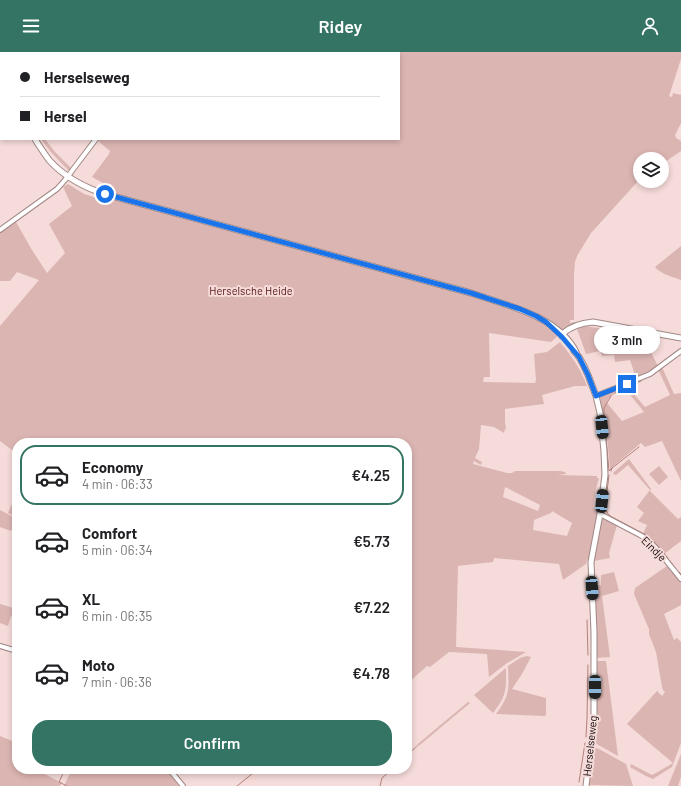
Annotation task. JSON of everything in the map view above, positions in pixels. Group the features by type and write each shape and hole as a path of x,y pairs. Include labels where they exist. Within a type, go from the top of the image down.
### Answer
{"street":[{"name":"Herselseweg","path":"36,140 50,161 68,176 93,190 471,293 520,309 536,316 552,325 563,336 576,352 583,364 596,396 601,420 604,451 605,475 600,514 591,562 594,632 594,720 586,786"},
{"path":"0,230 57,189 95,140"},
{"path":"563,336 570,328 585,322 593,322 681,338"},
{"path":"596,396 650,374 681,351"},
{"name":"Eindje","path":"600,514 648,540 681,579"},
{"path":"0,646 12,650"},
{"path":"173,774 183,786"}],"green space":[{"name":"Herselsche Heide","path":"400,52 681,52 681,59 669,96 672,97 673,93 681,95 681,123 675,135 676,138 681,141 681,151 669,159 669,152 633,152 633,187 591,233 577,256 574,274 574,320 570,320 570,323 575,322 551,342 489,333 490,377 484,377 483,382 535,383 534,354 547,352 560,342 575,362 587,386 575,386 542,395 544,404 505,409 506,429 504,433 494,427 481,425 479,449 475,458 482,462 481,465 474,461 473,464 507,473 512,473 515,471 560,471 565,472 566,474 557,475 597,476 597,478 599,478 593,508 598,512 589,558 586,564 563,580 559,564 494,558 493,562 457,566 456,647 526,652 507,663 489,677 487,654 449,652 430,667 427,666 412,680 412,438 12,438 12,450 0,441 0,326 39,280 17,272 10,281 0,281 0,233 16,222 47,273 65,253 49,224 72,206 63,187 68,184 84,194 100,199 103,183 92,177 110,151 97,140 400,140","holes":["505,487 540,505 538,511 503,497","552,511 572,523 567,536 533,530 534,520 551,513"]},
{"path":"42,140 46,140 71,168 69,171"},
{"path":"681,246 681,280 664,274 655,267"},
{"path":"585,326 642,335 658,366 636,378 630,360 615,362 614,355 602,356 600,351 586,354 577,329"},
{"path":"662,367 674,394 681,393 681,481 662,441 645,447 641,443 610,469 606,426 600,398 604,394 619,389 608,399 607,403 622,421 644,412 624,387 627,386 645,407 670,395 658,369"},
{"path":"629,459 651,489 650,491 678,519 681,517 681,541 664,554 654,542 643,534 647,525 638,521 644,513 637,507 650,490 628,465 616,475 613,473"},
{"path":"659,466 668,477 659,485 649,474"},
{"path":"12,504 12,515 8,513"},
{"path":"0,510 12,516 12,529 11,531 0,527"},
{"path":"602,518 617,525 609,553 610,558 594,561"},
{"path":"667,566 681,583 681,605 664,614 674,640 677,638 681,642 681,743 672,767 653,779 630,767 631,764 652,775 673,763 627,724 657,691 662,696 665,692 662,687 656,652 649,634 649,629 634,594 635,588"},
{"path":"614,572 619,591 602,596 610,657 596,658 592,586 601,585 601,575"},
{"path":"0,604 12,608 12,616 8,626 0,623"},
{"path":"527,656 531,657 512,689 546,698 546,715 496,714 501,708 508,692 508,666 520,658"},
{"path":"596,661 606,661 618,756 593,743 596,702"},
{"path":"506,668 505,692 493,713 474,695"},
{"path":"468,702 470,703 413,750 419,743"},
{"path":"0,736 12,741 12,774 45,774 62,783 60,786 0,786"},
{"path":"593,747 626,764 633,786 588,785"},
{"path":"681,754 681,777 678,786 668,786"},
{"path":"70,774 170,774 179,786 64,786"}],"waterway":[{"path":"658,371 662,368"},
{"path":"615,393 641,381"},
{"path":"611,396 604,408 609,471 612,468 611,471"},
{"path":"612,468 639,447"},
{"path":"609,475 605,508 608,514 652,539 668,558"},
{"path":"670,561 676,569"},
{"path":"587,620 588,655"},
{"path":"586,737 588,665"},
{"path":"579,782 585,743"},
{"path":"63,774 59,782 67,786"},
{"path":"237,786 252,774"},
{"path":"380,786 382,778 386,774"}],"route":[{"path":"105,194 316,250 471,293 520,309 546,322 576,352 583,364 596,396 627,384"}]}
